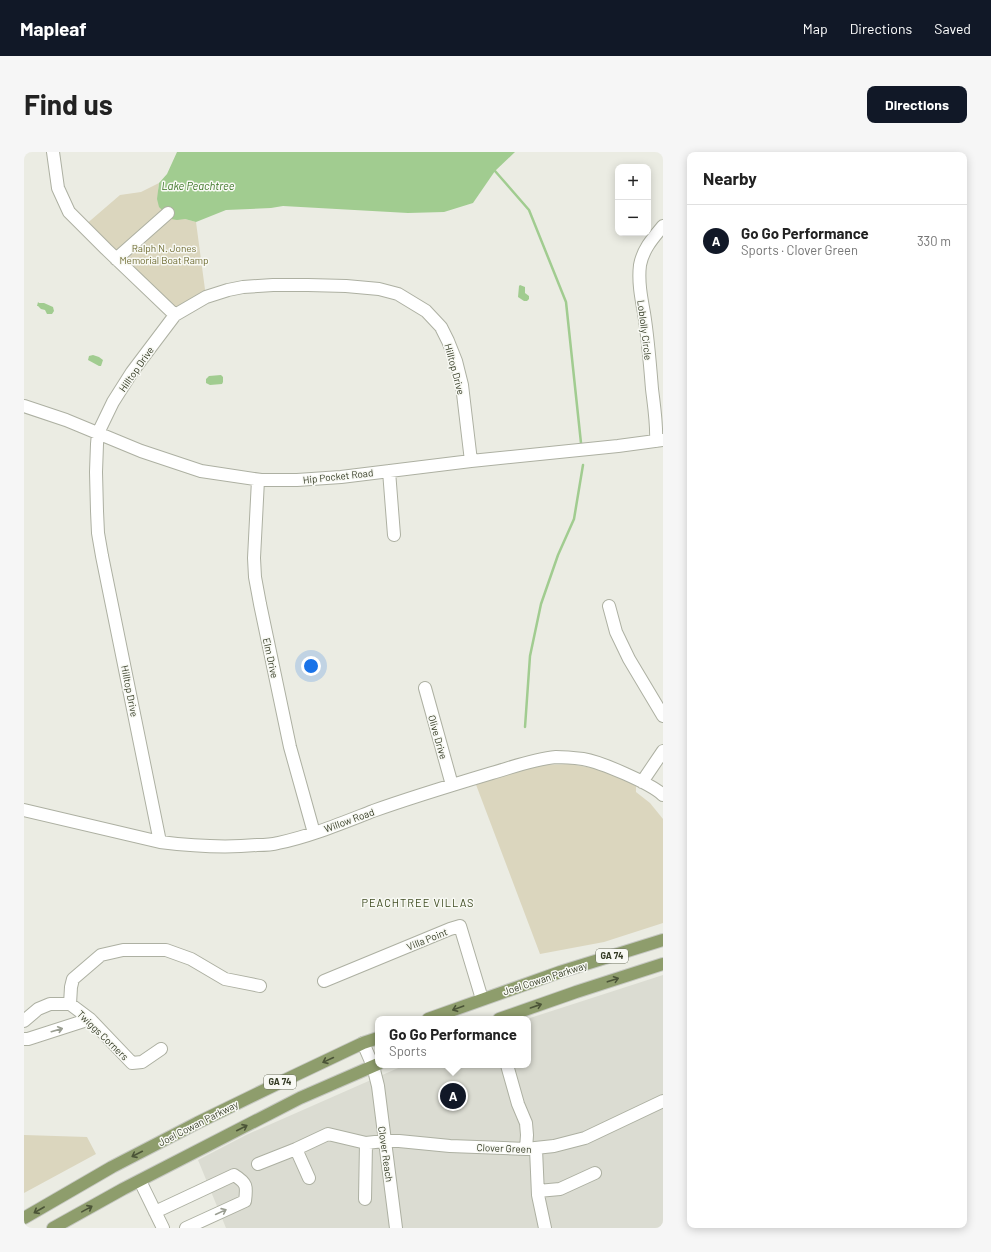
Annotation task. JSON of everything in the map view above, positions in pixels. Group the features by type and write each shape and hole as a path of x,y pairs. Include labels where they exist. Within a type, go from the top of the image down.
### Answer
{"main road":[{"name":"Joel Cowan Parkway","path":"436,1016 560,972 663,940"},
{"name":"GA 74","path":"508,1016 663,964"},
{"name":"Joel Cowan Parkway","path":"24,1218 112,1167 196,1123 363,1043 375,1039"},
{"name":"GA 74","path":"53,1228 300,1098 375,1065"}],"street":[{"path":"54,152 58,188 69,212 175,315"},
{"path":"116,259 168,213"},
{"name":"Loblolly Circle","path":"660,440 651,381 639,279 640,264 644,251 663,226"},
{"name":"Hilltop Drive","path":"160,842 98,533 96,444 98,433 113,402 132,372 175,315 206,297 243,287 273,285 346,286 379,289 398,294 426,311 441,327 448,341 456,361 462,385 471,461"},
{"name":"Hip Pocket Road","path":"24,406 66,420 141,451 201,470 258,480 297,480 341,477 660,440"},
{"path":"389,471 394,535"},
{"name":"Elm Drive","path":"258,480 254,558 255,577 290,747 314,833"},
{"path":"609,606 616,632 629,659 663,716"},
{"name":"Olive Drive","path":"426,688 452,785"},
{"path":"642,782 663,751"},
{"name":"Willow Road","path":"24,810 160,842 180,845 242,847 277,844 314,833 452,785 531,761 557,757 584,759 642,782 663,795"},
{"name":"Villa Point","path":"324,981 460,926 482,999"},
{"path":"70,1004 73,979 101,955 123,950 166,950 191,959 225,979 260,986"},
{"name":"Twiggs Corners","path":"24,1022 38,1009 50,1004 70,1004 90,1019 132,1063 142,1062 161,1049"},
{"path":"24,1039 90,1019"},
{"name":"Clover Reach","path":"363,1043 375,1065"},
{"name":"Clover Reach","path":"375,1068 396,1228"},
{"path":"508,1068 518,1104 526,1124 545,1228"},
{"name":"Clover Green","path":"258,1164 328,1134 366,1143 384,1141 412,1142 450,1146 531,1149 564,1145 585,1138 663,1101"},
{"path":"365,1199 366,1143"},
{"path":"296,1149 309,1178"},
{"path":"538,1191 560,1188 595,1173"},
{"path":"155,1212 234,1176 243,1181 247,1189 245,1201 186,1228"},
{"path":"140,1181 163,1228"}],"shaded area":[{"path":"663,975 663,1228 226,1228 198,1160 246,1135 398,1068 531,1068 531,1018"}],"green space":[{"name":"Ralph N. Jones Memorial Boat Ramp","path":"159,183 158,189 182,219 196,222 206,297 175,315 84,226 120,195 141,192"},
{"path":"571,764 603,770 636,786 636,792 650,803 663,819 663,923 604,942 540,954 475,782 539,765"},
{"path":"24,1135 87,1137 96,1154 24,1193"}],"water":[{"name":"Lake Peachtree","path":"177,152 515,152 495,171 473,203 444,212 408,213 283,206 226,210 196,222 185,219 171,219 159,207 157,199 159,183 167,174"},
{"path":"520,285 525,287 525,293 529,296 527,301 524,301 518,297"},
{"path":"38,302 53,307 54,311 52,314 47,314 45,310 37,306"},
{"path":"93,355 103,360 101,366 88,360 89,356"},
{"path":"221,375 223,377 222,384 210,385 206,383 206,379 209,376"}],"waterway":[{"path":"495,171 529,210 566,302 581,443"},
{"path":"525,727 530,656 541,604 558,555 574,519 583,465"}],"place":[{"name":"Go Go Performance","path":"453,1096"}],"district":[{"name":"PEACHTREE VILLAS","path":"418,903"}]}
